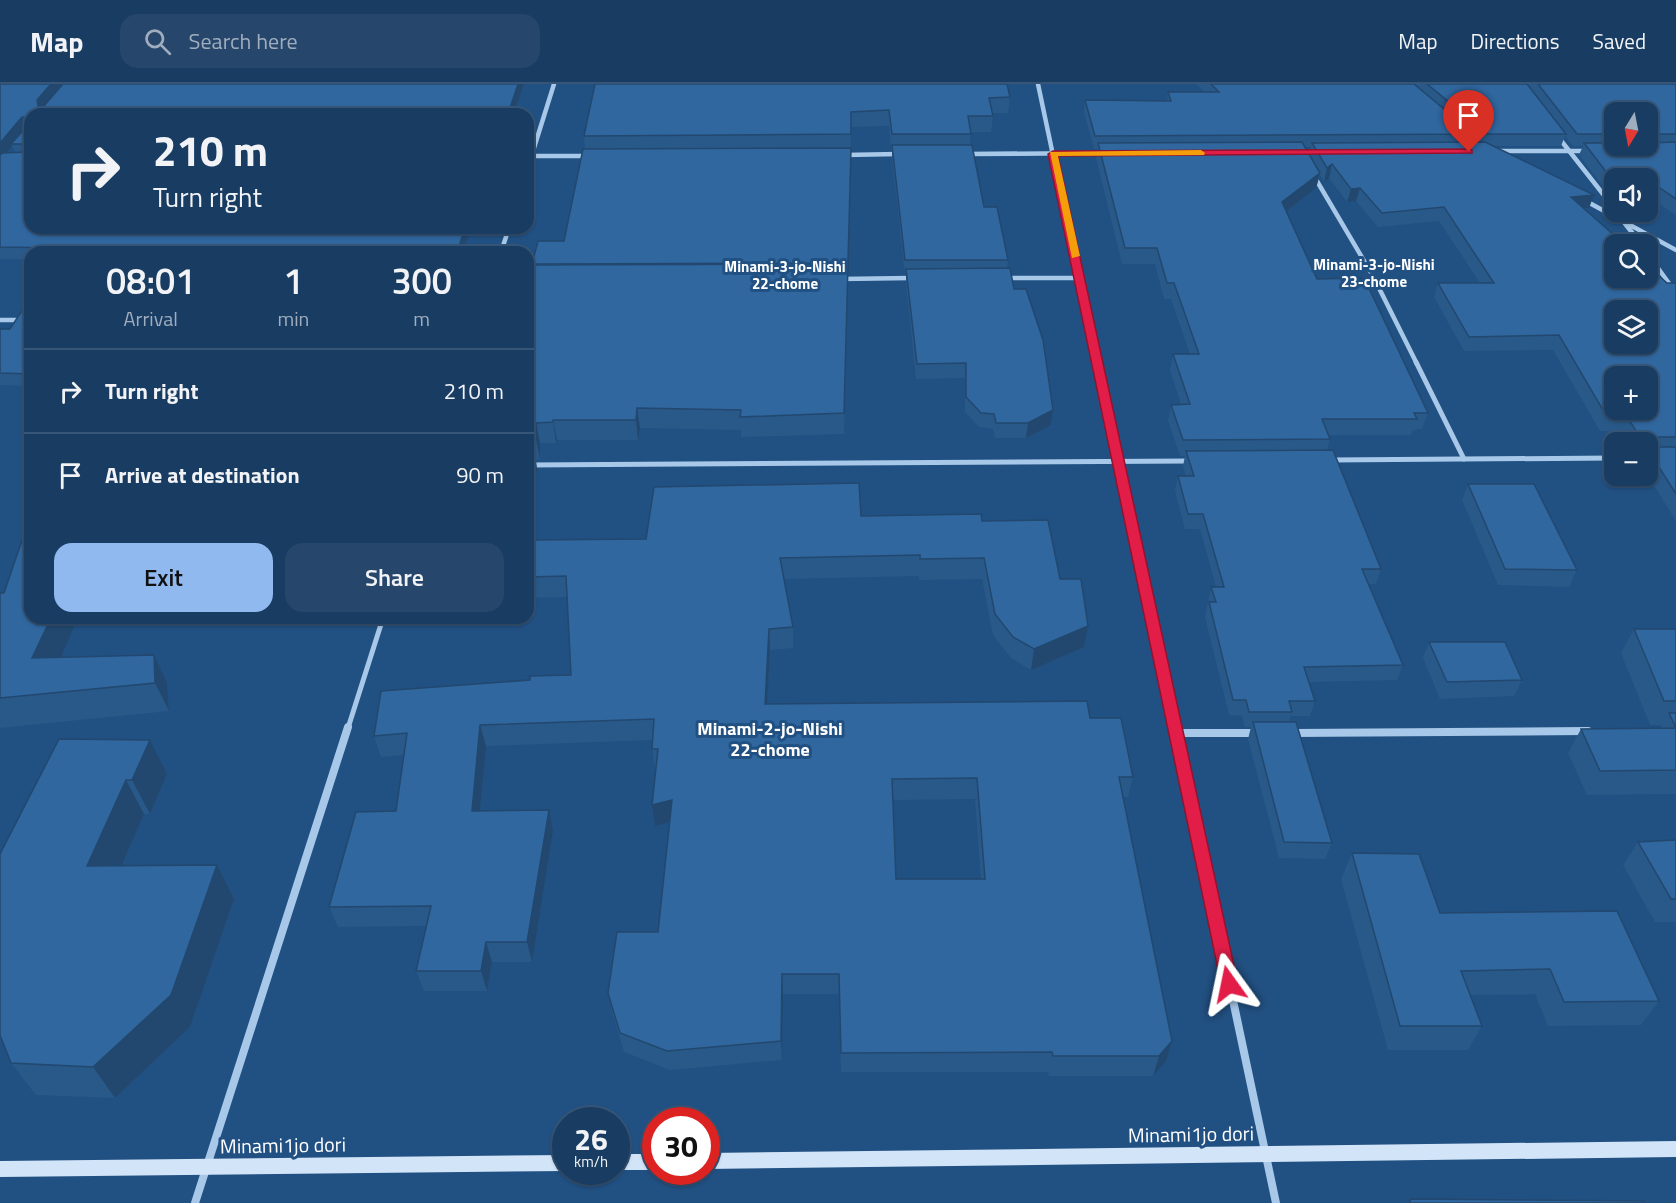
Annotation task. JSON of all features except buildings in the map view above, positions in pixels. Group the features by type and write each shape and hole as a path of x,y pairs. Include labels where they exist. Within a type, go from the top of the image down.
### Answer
{"street":[{"path":"534,144 554,84"},
{"path":"1038,84 1276,1203"},
{"path":"1555,131 1604,196"},
{"path":"1493,151 1600,150"},
{"path":"966,154 1112,153"},
{"path":"835,155 907,154"},
{"path":"534,156 597,156"},
{"path":"1313,173 1373,276 1464,459"},
{"path":"1580,198 1604,211"},
{"path":"1625,222 1634,234"},
{"path":"1625,222 1676,250"},
{"path":"1658,268 1676,293"},
{"path":"837,279 920,278"},
{"path":"1004,278 1080,278"},
{"path":"0,320 24,320"},
{"path":"1324,460 1604,458"},
{"path":"534,465 1195,460"},
{"path":"195,1203 381,624"},
{"path":"1288,733 1594,731"},
{"path":"1177,733 1264,733"},
{"name":"Minami1jo dori","path":"720,1161 1676,1149"},
{"name":"Minami1jo dori","path":"0,1169 552,1162"}],"slow traffic":[{"path":"1075,256 1053,154 1201,153"}],"district":[{"name":"Minami-3-jo-Nishi 23-chome","path":"1374,272"},
{"name":"Minami-3-jo-Nishi 22-chome","path":"785,274"},
{"name":"Minami-2-jo-Nishi 22-chome","path":"770,738"}],"route":[{"path":"1229,984 1053,154 1469,152"}]}
